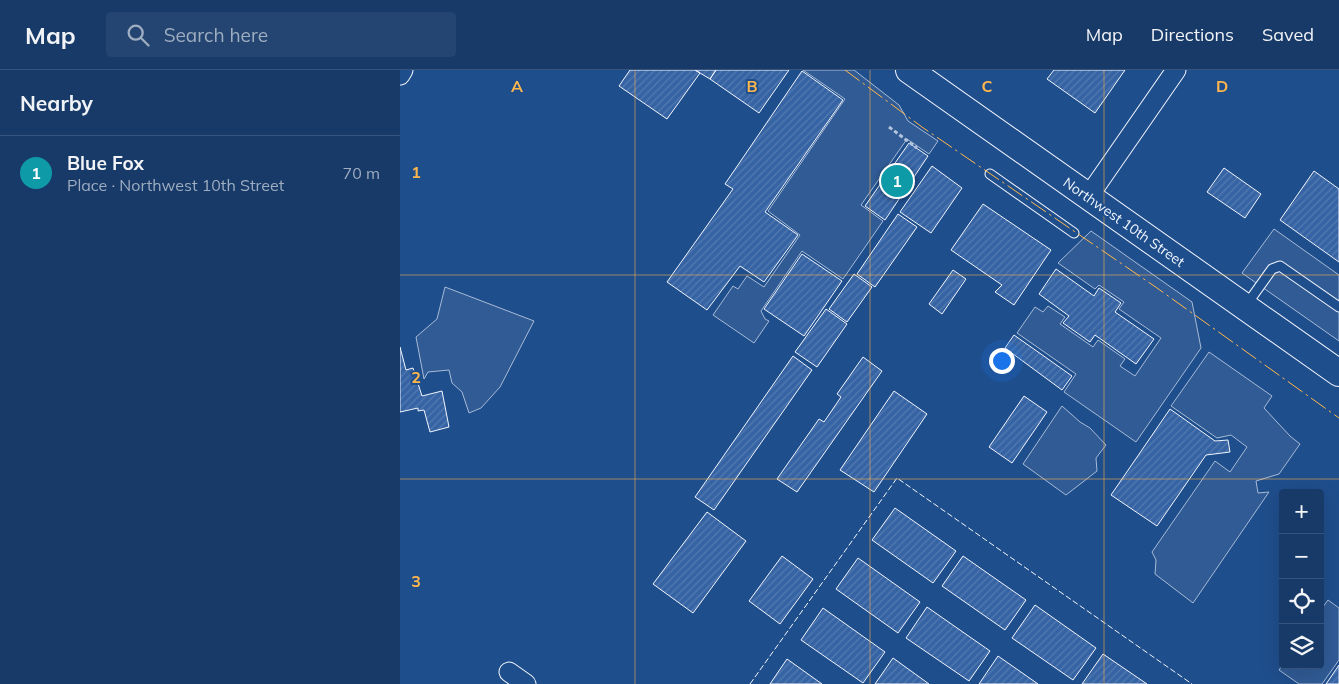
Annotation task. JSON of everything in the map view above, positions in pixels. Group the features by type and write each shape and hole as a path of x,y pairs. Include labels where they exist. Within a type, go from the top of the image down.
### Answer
{"main road":[{"name":"Northwest 10th Street","path":"909,70 1339,373"}],"street":[{"path":"400,75 403,70"},
{"path":"1088,197 1176,70"},
{"path":"509,672 526,684"}],"lane":[{"path":"990,174 1074,233"},
{"path":"1246,307 1272,268 1280,266 1339,307"}],"path":[{"path":"889,127 917,148"}],"shaded area":[{"path":"803,70 854,70 899,105 908,121 938,141 929,154 907,139 861,205 883,221 843,279 802,251 761,311 765,319 769,321 754,343 713,315 733,286 738,289 747,276 764,287 800,235 768,211 845,99"},
{"path":"1274,229 1339,275 1339,341 1242,273"},
{"path":"1091,231 1192,302 1201,348 1136,442 1064,392 1076,374 1017,333 1035,307 1043,312 1048,306 1065,317 1060,324 1093,347 1098,340 1125,359 1120,366 1135,376 1161,338 1119,309 1124,302 1099,285 1095,289 1058,263"},
{"path":"445,287 534,321 500,387 481,408 469,413 462,392 452,383 449,370 428,372 424,379 416,337 437,319"},
{"path":"1209,352 1272,396 1264,408 1300,444 1279,474 1256,481 1258,493 1269,492 1193,603 1155,574 1156,560 1152,552 1215,461 1230,472 1247,447 1231,435 1217,438 1171,406"},
{"path":"1062,406 1090,428 1106,445 1096,458 1097,471 1066,495 1023,464"},
{"path":"1328,600 1339,608 1339,660 1322,684 1299,684 1279,670 1324,669 1324,606"}],"building":[{"path":"630,70 695,70 700,73 667,119 619,86"},
{"path":"695,70 716,70 710,79"},
{"path":"716,70 789,70 759,113 710,79"},
{"path":"1054,70 1125,70 1095,113 1047,79"},
{"path":"802,71 843,100 765,212 798,235 764,282 740,266 707,310 667,282 733,189 725,184"},
{"path":"909,143 928,156 885,220 865,206"},
{"path":"932,166 962,188 931,233 900,212"},
{"path":"1224,168 1261,194 1245,218 1207,192"},
{"path":"1314,171 1339,189 1339,262 1280,220"},
{"path":"983,204 1051,250 1014,305 995,292 1002,285 951,250"},
{"path":"898,214 917,227 875,287 857,274"},
{"path":"802,254 842,281 804,336 764,309"},
{"path":"1056,269 1094,296 1099,288 1121,303 1115,312 1154,339 1136,364 1095,335 1090,342 1063,323 1069,316 1039,294"},
{"path":"953,270 966,279 942,314 929,304"},
{"path":"854,274 872,287 847,322 829,309"},
{"path":"826,309 847,324 817,367 795,352"},
{"path":"1014,335 1072,376 1062,390 1005,348"},
{"path":"400,347 406,370 413,368 422,396 442,391 449,427 430,432 424,410 418,411 418,408 400,412"},
{"path":"793,356 812,370 714,510 695,497"},
{"path":"863,357 882,371 797,492 777,479 819,419 824,422 841,397 837,394"},
{"path":"894,391 927,414 874,492 840,470"},
{"path":"1024,396 1047,412 1012,463 989,447"},
{"path":"1170,409 1215,441 1228,440 1230,452 1206,455 1157,526 1111,495"},
{"path":"895,508 956,551 933,583 872,540"},
{"path":"707,512 746,541 693,613 653,584"},
{"path":"782,556 813,579 780,624 749,601"},
{"path":"963,556 1026,600 1005,630 942,586"},
{"path":"858,558 920,602 898,633 836,589"},
{"path":"1035,605 1096,648 1073,680 1012,638"},
{"path":"927,607 990,651 969,681 906,638"},
{"path":"823,608 885,652 863,683 801,640"},
{"path":"1103,654 1147,684 1082,684"},
{"path":"998,656 1038,684 979,684"},
{"path":"893,658 929,684 875,684"},
{"path":"787,659 822,684 770,684"},
{"path":"1339,665 1339,684 1326,684"}],"fence":[{"path":"750,684 897,478 1192,684"}],"power":[{"path":"845,70 922,127 1157,288 1339,418"}],"place":[{"name":"Blue Fox","path":"897,181"}]}
